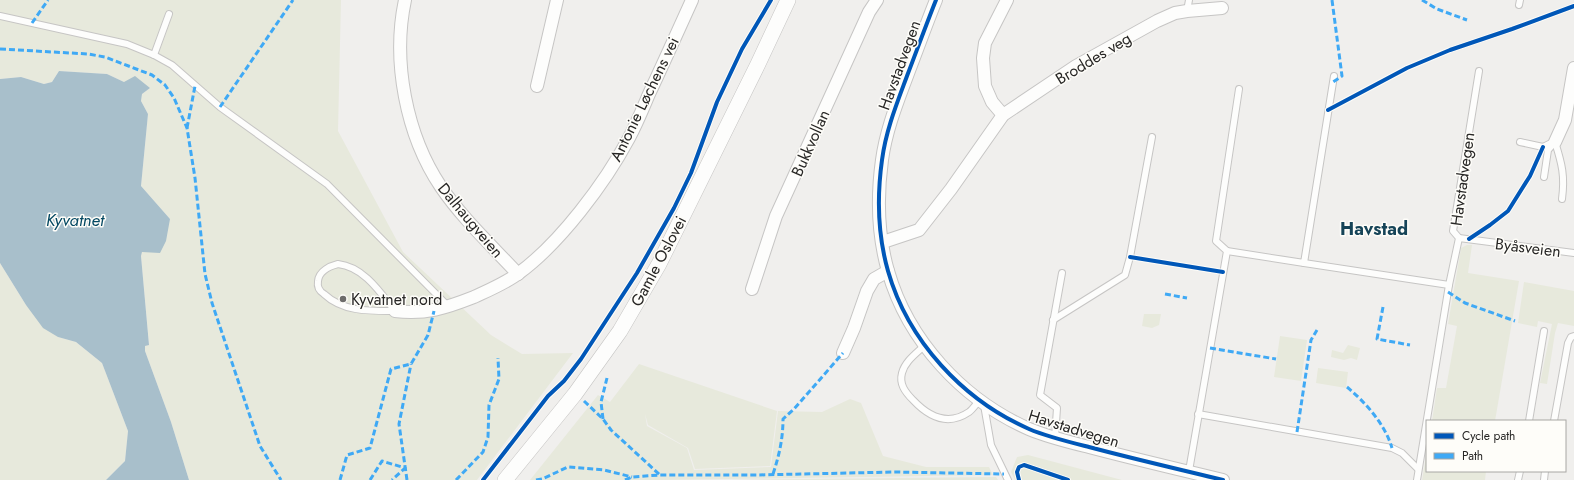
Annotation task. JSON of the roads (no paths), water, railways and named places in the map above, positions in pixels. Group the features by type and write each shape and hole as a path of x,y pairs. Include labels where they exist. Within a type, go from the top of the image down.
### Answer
{"street":[{"name":"Dalhaugveien","path":"405,0 401,62 405,96 413,129 425,158 441,187 471,224 518,274"},
{"path":"537,86 557,0"},
{"name":"Antonie Løchens vei","path":"395,311 410,313 434,311 449,307 488,291 518,274 548,248 597,190 629,138 692,0"},
{"name":"Gamle Oslovei","path":"505,480 575,394 624,324 659,264 788,0"},
{"name":"Bukkvollan","path":"752,289 776,216 869,12 877,0"},
{"name":"Havstadvegen","path":"936,0 892,114 882,159 879,204 883,242 888,271 902,307 925,345 950,375 982,403 1030,429 1055,438 1222,480"},
{"path":"1003,115 992,102 986,86 983,58 985,43 1008,0"},
{"name":"Broddes veg","path":"883,242 919,230 951,190 1003,115 1076,66 1188,5 1222,8"},
{"path":"1555,142 1565,120 1574,68"},
{"path":"843,353 854,328 867,291 874,279 888,271"}],"lane":[{"path":"154,55 169,14"},
{"path":"0,16 127,44 154,55 172,65 220,106 327,184 449,307"},
{"name":"Havstadvegen","path":"1426,420 1449,285 1459,238 1453,231 1479,72"},
{"path":"1304,263 1334,76"},
{"path":"1239,89 1216,242 1227,251 1449,285"},
{"path":"1053,320 1125,275 1130,257 1152,137"},
{"path":"1520,142 1543,147 1555,142"},
{"path":"1544,176 1548,150 1555,142"},
{"path":"1555,142 1561,161 1564,182 1562,199"},
{"name":"Byåsveien","path":"1459,238 1574,253"},
{"path":"1189,472 1227,251"},
{"name":"Antonie Løchens vei","path":"338,264 352,267 362,273 370,281 395,311 366,311 342,306 330,301 319,290 318,278 330,266 338,264"},
{"name":"Havstadvegen","path":"1055,438 1057,408 1040,395 1062,273"},
{"path":"1528,420 1544,331"},
{"path":"1554,420 1568,343 1571,337 1574,336"},
{"path":"925,345 908,361 902,372 901,381 905,392 918,406 936,418 948,419 959,417 970,412 982,403 990,445 1008,480"},
{"path":"1198,414 1392,448 1402,453 1418,469"},
{"name":"Havstadvegen","path":"1416,480 1426,422"}],"water":[{"name":"Kyvatnet","path":"59,71 107,74 124,82 135,76 150,88 142,94 141,101 148,114 141,186 170,219 166,241 160,253 142,252 141,256 149,345 145,346 145,351 171,422 189,480 106,480 125,461 128,431 102,363 76,342 58,337 43,328 26,305 0,263 0,79 21,77 44,84 52,82"}],"place":[{"name":"Kyvatnet nord","path":"343,299"}],"district":[{"name":"Havstad","path":"1374,229"}]}
